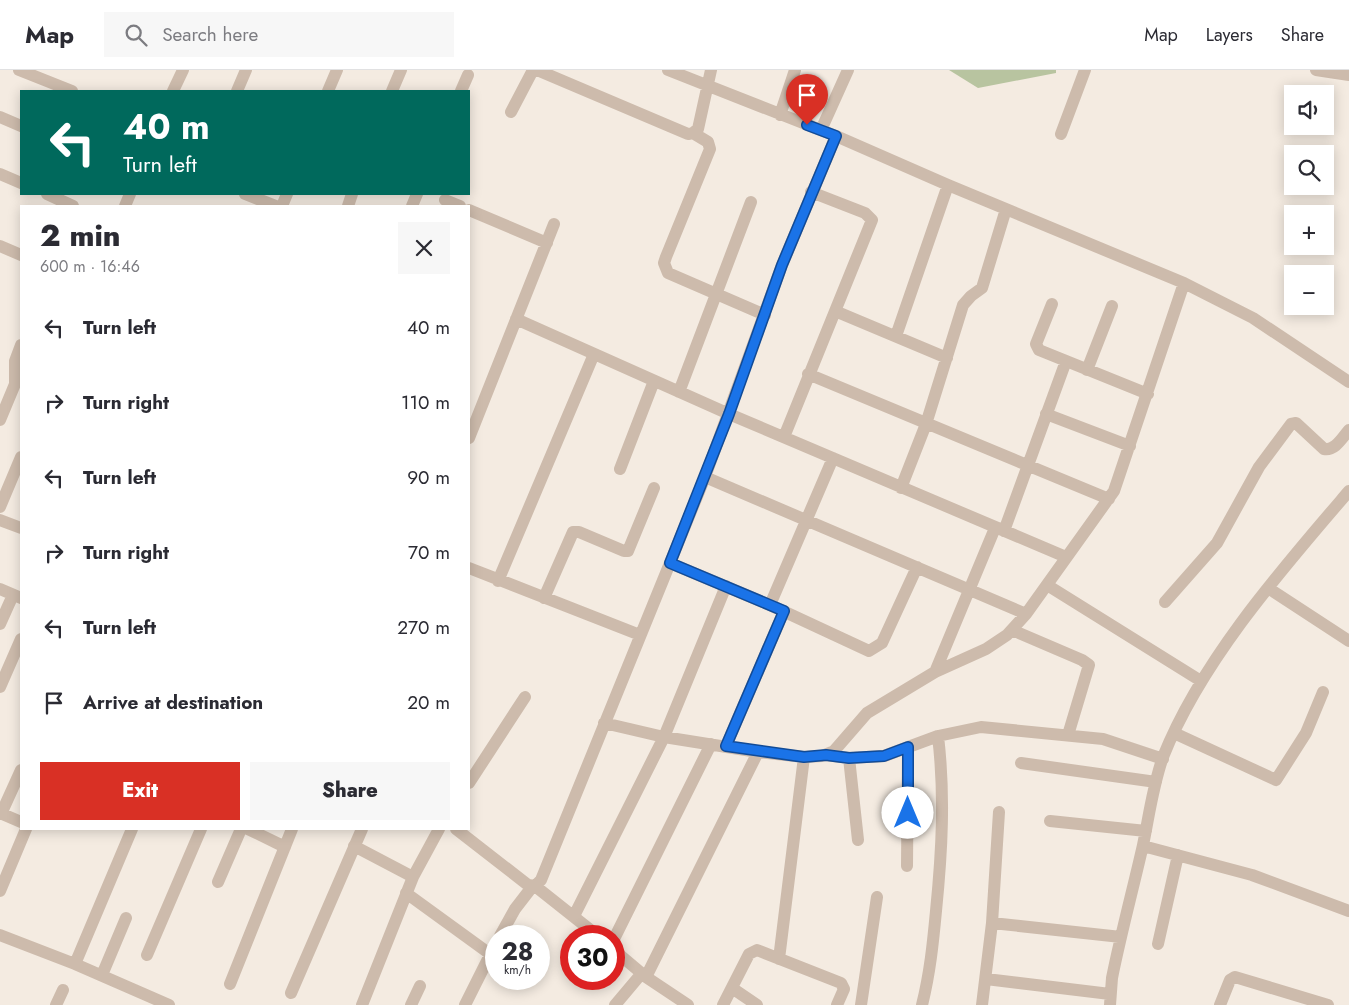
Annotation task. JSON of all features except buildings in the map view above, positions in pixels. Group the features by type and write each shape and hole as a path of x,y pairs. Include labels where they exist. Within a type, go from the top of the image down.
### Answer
{"street":[{"path":"19,70 69,90"},
{"path":"174,90 183,70"},
{"path":"237,90 246,70"},
{"path":"328,90 337,70"},
{"path":"392,90 401,70"},
{"path":"668,70 836,136 948,185 1184,283 1253,318 1349,382"},
{"path":"511,112 538,71 688,134 693,133 698,129 711,70"},
{"path":"780,115 795,70"},
{"path":"821,130 848,70"},
{"path":"1061,134 1084,70"},
{"path":"1316,70 1349,76"},
{"path":"461,90 468,75"},
{"path":"0,117 20,126"},
{"path":"693,133 708,142 710,149 664,264 668,273 765,315"},
{"path":"506,925 515,909 541,880 705,477 812,192 836,136"},
{"path":"0,174 20,183"},
{"path":"896,336 948,185"},
{"path":"784,437 872,220 865,213 812,192"},
{"path":"50,195 71,205"},
{"path":"248,195 273,205"},
{"path":"445,200 458,205"},
{"path":"679,392 751,202"},
{"path":"901,488 926,424 965,302 982,288 1006,209"},
{"path":"470,210 547,243"},
{"path":"470,431 554,224"},
{"path":"0,246 20,255"},
{"path":"826,755 834,751 867,713 934,672 986,649 1012,630 1026,614 1109,499 1119,480 1184,283"},
{"path":"1052,304 1036,348 1066,362 1148,394"},
{"path":"1087,370 1112,306"},
{"path":"835,311 947,358"},
{"path":"516,320 729,414 1066,557"},
{"path":"0,420 15,384 15,361 20,348"},
{"path":"498,581 594,354"},
{"path":"934,672 969,590 1000,530 1028,465 1066,362"},
{"path":"808,374 1109,499"},
{"path":"620,469 654,380"},
{"path":"1046,414 1130,446"},
{"path":"1165,602 1217,543 1260,468 1290,424 1296,424 1324,449 1328,450 1334,448 1349,430"},
{"path":"770,605 833,458"},
{"path":"0,507 20,463"},
{"path":"705,477 1026,614"},
{"path":"544,598 573,532 579,532 628,551 654,488"},
{"path":"986,978 1110,1000 1121,937 1156,782 1174,733 1201,681 1268,588 1349,492"},
{"path":"0,520 20,528"},
{"path":"670,563 784,611 861,649 874,650 882,643 917,567"},
{"path":"470,568 640,635"},
{"path":"1047,585 1201,681"},
{"path":"574,916 664,737 726,586"},
{"path":"1268,588 1349,641"},
{"path":"0,589 17,597 0,624"},
{"path":"726,746 784,611"},
{"path":"1012,630 1082,660 1088,665 1068,735"},
{"path":"0,687 20,641"},
{"path":"1174,733 1276,780 1306,733 1323,692"},
{"path":"470,781 525,697"},
{"path":"604,723 664,737 758,752 804,757 826,755 849,758 884,756 938,736 981,727 1103,740 1163,759"},
{"path":"922,1005 933,951 943,838 944,790 938,736"},
{"path":"621,925 710,744"},
{"path":"907,866 908,747"},
{"path":"615,1005 644,975 758,752"},
{"path":"779,959 804,757"},
{"path":"849,758 858,840"},
{"path":"1021,762 1156,782"},
{"path":"20,772 1,814 20,822"},
{"path":"982,1005 992,923 999,812"},
{"path":"1050,821 1146,831"},
{"path":"0,891 26,830"},
{"path":"75,964 132,830"},
{"path":"147,954 201,830"},
{"path":"218,882 241,830"},
{"path":"250,830 285,847"},
{"path":"230,984 292,830"},
{"path":"291,993 362,830"},
{"path":"362,1005 406,893 438,830"},
{"path":"457,830 585,925"},
{"path":"354,846 413,877"},
{"path":"1143,846 1287,887 1349,911"},
{"path":"1158,944 1178,855"},
{"path":"406,893 485,950"},
{"path":"861,1005 877,897"},
{"path":"102,975 126,918"},
{"path":"992,923 1121,937"},
{"path":"0,935 102,975 144,1000 169,1005"},
{"path":"723,1005 749,954 753,950 841,983 844,987 842,1003"},
{"path":"625,959 644,975 688,1005"},
{"path":"465,1005 485,964"},
{"path":"1220,1005 1230,980 1235,977 1328,1005"},
{"path":"411,1005 420,986"},
{"path":"732,988 757,1005"},
{"path":"56,1005 63,990"}],"green space":[{"path":"949,70 1056,70 1056,73 978,88"}],"route":[{"path":"807,125 836,136 782,265 729,414 670,563 784,611 726,746 804,757 826,755 849,758 884,756 908,747 908,813"}]}
